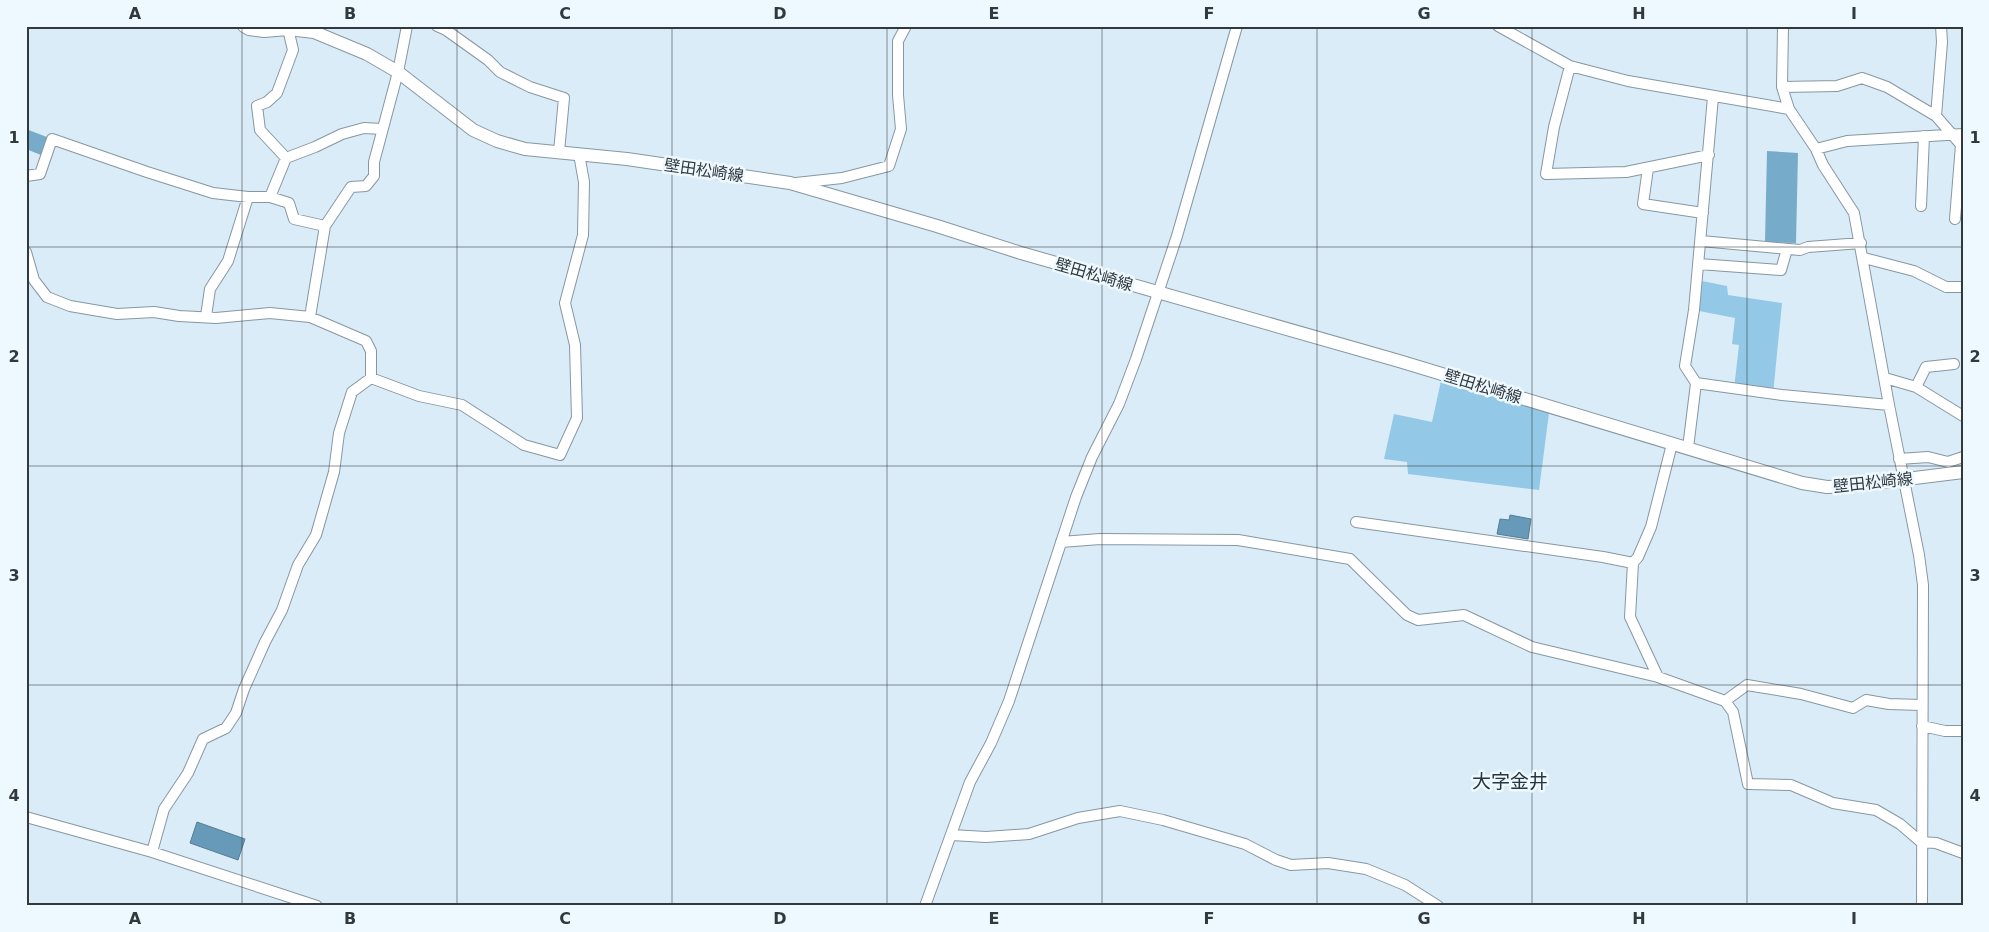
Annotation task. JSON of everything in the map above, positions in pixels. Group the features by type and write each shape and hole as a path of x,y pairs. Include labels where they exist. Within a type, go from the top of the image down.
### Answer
{"main road":[{"name":"壁田松崎線","path":"244,26 249,29 264,31 288,29 314,32 367,54 398,72 473,130 525,149 627,158 790,183 1021,253 1399,361 1802,483 1827,487 1850,486 1963,472"}],"street":[{"path":"310,318 325,226 351,188 366,186 374,176 374,162 398,72 407,26"},
{"path":"437,26 446,30 488,60 500,72 530,86 564,98 559,152"},
{"path":"790,183 842,178 889,166 901,129 898,95 898,41 906,26"},
{"path":"926,906 970,782 991,743 1009,701 1076,497 1092,457 1119,404 1159,293 1231,52 1237,26"},
{"path":"1498,26 1570,66 1628,81 1789,109"},
{"path":"1783,26 1782,87 1789,109 1854,213 1864,258 1899,459 1905,479 1922,584 1922,906"},
{"path":"1936,116 1942,42 1941,26"},
{"path":"286,158 260,130 257,106 267,102 277,93 293,50 288,29"},
{"path":"1570,66 1554,127 1546,174 1626,172 1709,155"},
{"path":"1782,87 1837,86 1862,78 1887,87 1936,116 1957,134 1962,146 1955,219"},
{"path":"1688,448 1696,384 1685,366 1692,330 1699,264 1713,97"},
{"path":"270,198 286,158 342,134 364,128 382,129"},
{"path":"1816,150 1847,141 1957,134"},
{"path":"1921,206 1924,136"},
{"path":"26,176 40,174 52,139 213,193 248,198 270,198 289,203 294,219 325,226"},
{"path":"370,378 419,396 462,405 524,445 560,455 577,418 575,345 565,303 582,235 584,182 579,154"},
{"path":"1648,168 1643,204 1703,213"},
{"path":"206,316 210,289 228,261 248,198"},
{"path":"1701,241 1800,250 1808,247 1861,243"},
{"path":"1699,264 1781,270 1787,249"},
{"path":"26,252 34,280 47,297 70,306 118,314 154,312 216,318 270,313 310,318 366,341 370,351 370,378"},
{"path":"1864,258 1914,271 1946,287 1963,286"},
{"path":"1916,387 1926,367 1954,364"},
{"path":"152,852 164,810 188,772 203,739 226,728 236,713 258,658 282,610 298,565 316,535 334,472 339,433 352,392 370,378"},
{"path":"1885,378 1916,387 1963,416"},
{"path":"1696,384 1782,395 1889,405"},
{"path":"1658,677 1630,617 1633,563 1638,557 1651,527 1672,444"},
{"path":"1899,459 1928,457 1948,462 1963,457"},
{"path":"1356,522 1633,563"},
{"path":"1061,542 1100,539 1238,540 1350,559 1407,615 1418,620 1464,614 1532,647 1658,677 1725,701 1733,712 1748,784 1790,785 1832,803 1876,810 1900,824 1921,842 1936,843 1963,853"},
{"path":"1725,701 1747,685 1801,694 1854,708 1866,700 1889,704 1921,705"},
{"path":"1922,726 1945,731 1963,731"},
{"path":"951,835 986,838 1029,834 1078,818 1120,810 1163,820 1245,844 1276,860 1291,865 1328,863 1366,869 1405,885 1438,906"},
{"path":"26,817 152,852 317,906"}],"shaded area":[{"path":"26,129 52,139 46,157 26,149"},
{"path":"1767,151 1798,153 1796,243 1765,242"},
{"path":"1697,280 1727,286 1728,295 1782,303 1773,394 1734,389 1739,345 1732,344 1735,318 1694,310"},
{"path":"1441,381 1549,413 1539,490 1408,474 1407,462 1384,459 1394,414 1432,422"},
{"path":"1510,515 1531,519 1528,539 1497,534 1500,519 1509,520"},
{"path":"197,822 245,839 238,860 190,843"}],"district":[{"name":"大字金井","path":"1510,781"}]}
